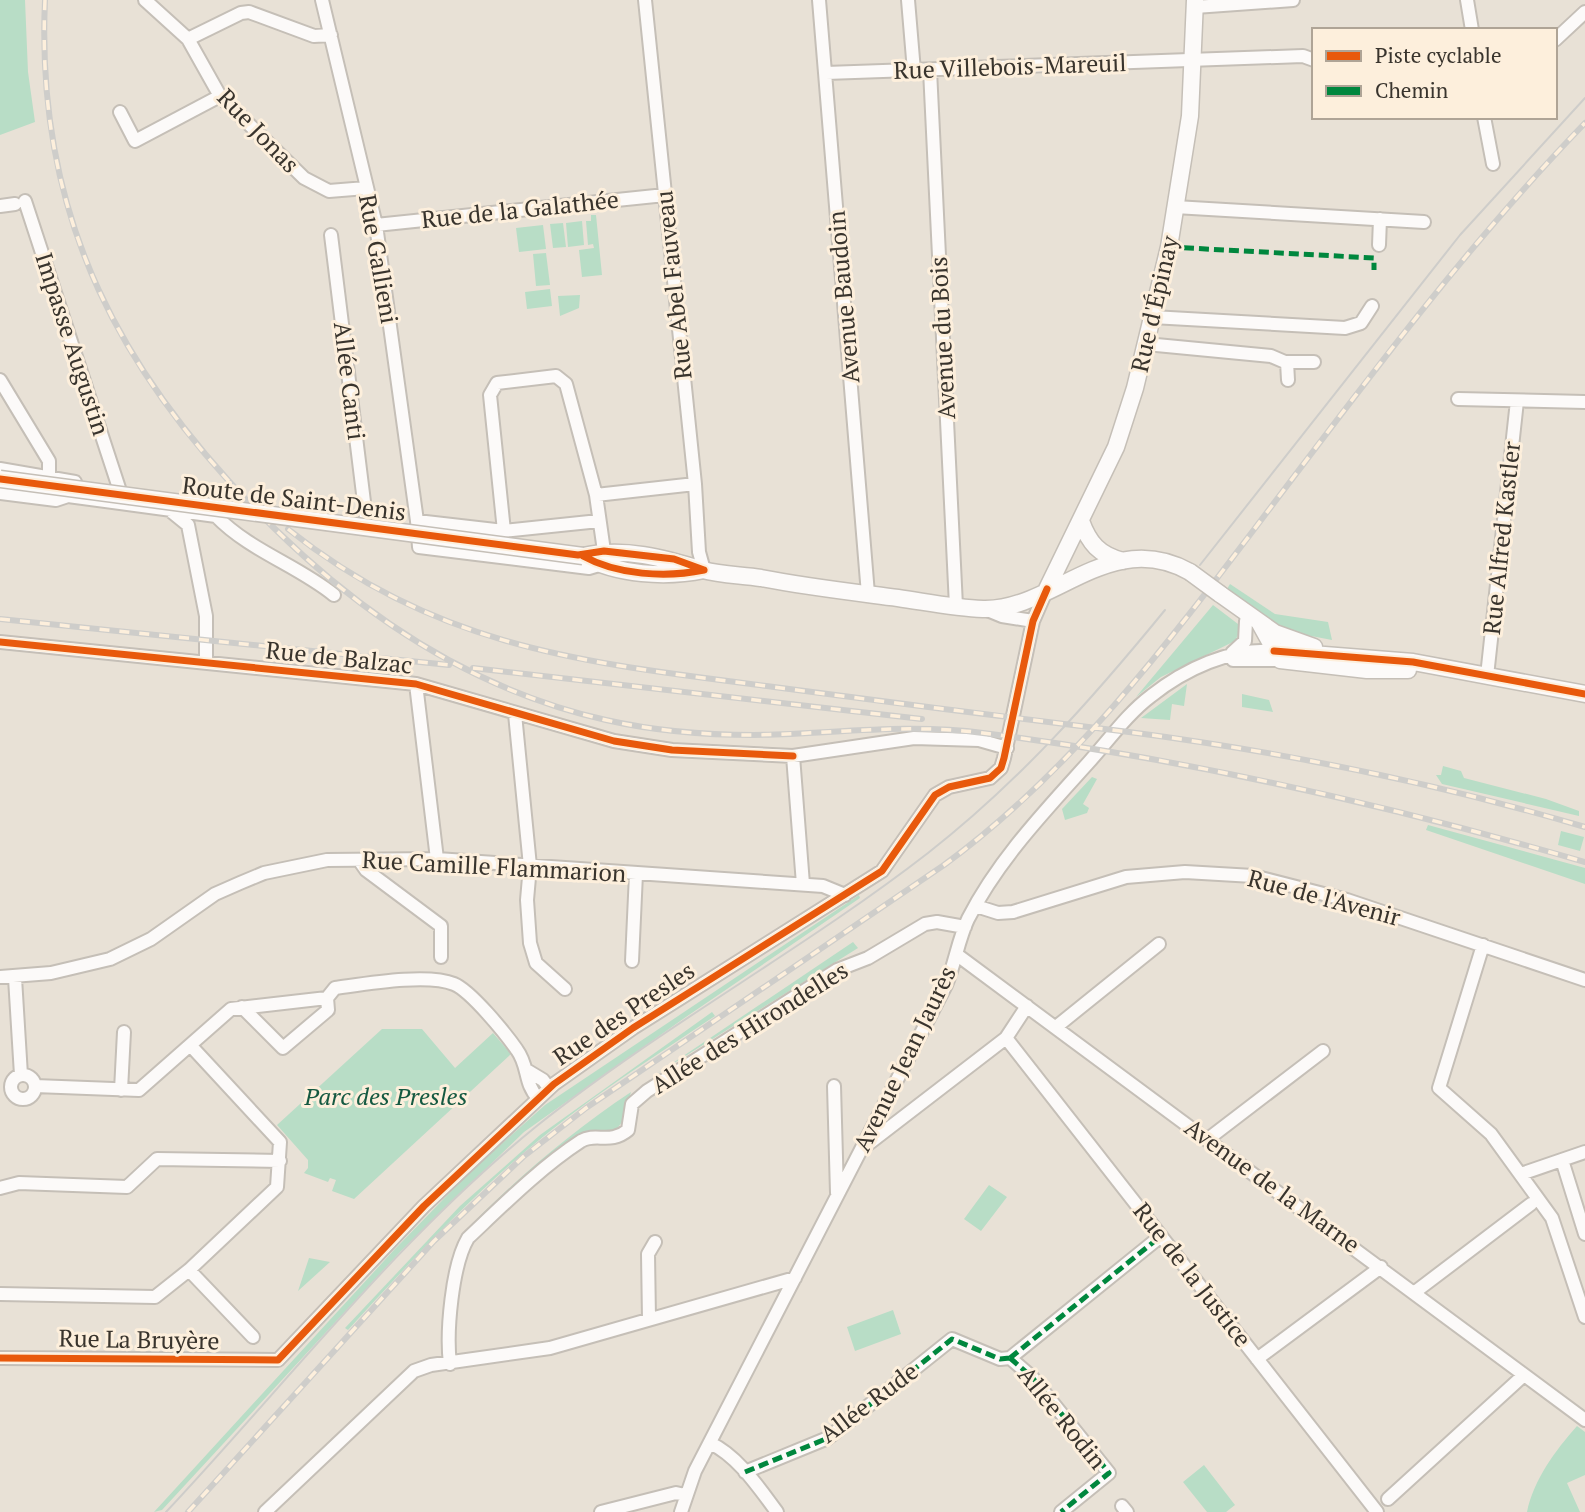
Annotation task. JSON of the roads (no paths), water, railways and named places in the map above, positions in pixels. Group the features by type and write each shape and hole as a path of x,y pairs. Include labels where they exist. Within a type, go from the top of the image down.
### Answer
{"main road":[{"name":"Rue d'Épinay","path":"1047,589 1116,447 1146,344 1175,207 1190,116 1195,3"},
{"name":"Route de Saint-Denis","path":"0,479 583,556 674,559 704,570 985,609 1020,602 1102,567 1125,561"},
{"path":"1081,521 1090,542 1097,550 1125,561 1166,562 1190,572 1237,607 1252,622 1271,655"},
{"path":"1252,622 1289,639 1343,656"},
{"path":"1271,655 1367,670 1445,670"},
{"path":"1271,655 1343,656 1413,662 1585,694"}],"street":[{"name":"Rue Jonas","path":"145,0 188,39 220,96 310,183 330,191 366,188"},
{"name":"Rue Gallieni","path":"322,0 376,225 417,527"},
{"name":"Rue Abel Fauveau","path":"645,0 695,484 699,552 704,570"},
{"name":"Avenue Baudoin","path":"819,0 867,594"},
{"path":"908,0 914,71"},
{"path":"1195,3 1293,0"},
{"path":"1467,0 1472,28"},
{"path":"188,39 241,13 249,12 314,36 331,35"},
{"path":"1557,38 1585,12"},
{"name":"Rue Villebois-Mareuil","path":"826,73 1303,56 1312,59"},
{"name":"Avenue du Bois","path":"930,70 956,606"},
{"path":"120,112 135,141 220,96"},
{"path":"1484,119 1493,164"},
{"name":"Rue de la Galathée","path":"376,225 665,195"},
{"name":"Impasse Augustin","path":"0,206 20,203 119,488"},
{"path":"1175,207 1424,222"},
{"path":"1379,245 1380,219"},
{"name":"Allée Canti","path":"331,235 367,526"},
{"path":"1152,317 1345,328 1365,320 1372,306"},
{"path":"1146,344 1271,356 1287,362 1314,362"},
{"path":"1287,362 1287,380"},
{"path":"504,531 490,395 497,383 550,376 561,379 566,384 596,495 601,558"},
{"path":"0,380 49,461 50,476"},
{"path":"1458,399 1585,402"},
{"name":"Rue Alfred Kastler","path":"1487,676 1517,401"},
{"name":"Route de Saint-Denis","path":"0,469 205,499 216,516"},
{"path":"596,495 695,484"},
{"name":"Route de Saint-Denis","path":"0,493 56,500 68,496 216,516"},
{"name":"Route de Saint-Denis","path":"288,504 298,516 367,526 504,531 599,521"},
{"path":"162,508 179,515 188,525 206,616 206,663"},
{"path":"216,516 257,550 298,568 334,595"},
{"name":"Route de Saint-Denis","path":"417,527 419,547 589,568 601,558"},
{"path":"1007,748 1033,621 1047,589"},
{"name":"Route de Saint-Denis","path":"985,609 1002,616 1033,621"},
{"path":"1228,654 1244,643 1252,622"},
{"name":"Rue de Balzac","path":"0,642 416,684 515,714 626,743 697,752 793,756 914,738 979,740 1007,748"},
{"name":"Avenue Jean Jaurès","path":"681,1512 685,1495 710,1443 946,985 965,927 976,906 1029,830 1135,710 1165,686 1228,654 1271,655"},
{"name":"Avenue Jean Jaurès","path":"1205,665 1271,655"},
{"path":"416,684 437,859"},
{"path":"515,714 530,866 527,900 530,943 536,963 544,967 565,989"},
{"name":"Rue des Presles","path":"278,1360 424,1206 528,1112 549,1088 633,1028 845,895 890,863 928,803 940,791 990,778 1001,768 1007,748"},
{"path":"793,756 803,884"},
{"name":"Rue Camille Flammarion","path":"0,977 15,978 87,967 110,959 150,939 215,894 264,873 327,860 437,859 803,884 834,888 845,895"},
{"path":"359,860 366,870 441,926 440,957"},
{"name":"Rue de l'Avenir","path":"976,906 998,913 1013,912 1126,877 1185,872 1253,876 1347,900 1585,979"},
{"path":"632,961 636,874"},
{"name":"Allée des Hirondelles","path":"450,1364 448,1348 460,1252 468,1238 561,1156 584,1139 620,1137 628,1130 632,1104 647,1091 837,970 868,958 925,924 937,922 965,927"},
{"path":"1056,1027 1159,944"},
{"path":"1483,945 1438,1088 1491,1134 1552,1218 1585,1317"},
{"name":"Avenue de la Marne","path":"957,954 1585,1420"},
{"path":"15,978 21,1075"},
{"path":"242,1007 284,1048 328,1010 327,998 335,988 397,981 455,984 509,1039 528,1070 544,1080 549,1088"},
{"path":"35,1086 139,1090 231,1009 327,998"},
{"path":"860,1150 1006,1038 1027,1006"},
{"path":"121,1090 124,1032"},
{"name":"Rue de la Justice","path":"1006,1038 1377,1512"},
{"path":"0,1294 155,1297 189,1270 276,1187 280,1142 276,1135 191,1046"},
{"path":"1208,1139 1323,1051"},
{"path":"528,1070 529,1087 538,1098"},
{"path":"21,1075 6,1085 14,1094 23,1099 31,1095 35,1086"},
{"path":"21,1075 31,1078 35,1086"},
{"path":"834,1086 837,1197"},
{"path":"1521,1174 1585,1152"},
{"path":"0,1188 19,1183 127,1187 157,1159 280,1161"},
{"path":"1562,1160 1585,1234"},
{"path":"1415,1292 1531,1203"},
{"path":"1010,1358 1161,1236"},
{"path":"649,1319 648,1254 655,1242"},
{"path":"1257,1359 1381,1267"},
{"path":"189,1270 253,1338"},
{"path":"265,1512 414,1371 550,1348 795,1278"},
{"name":"Allée Rude","path":"745,1472 828,1438 950,1341 956,1339 1000,1359 1010,1358"},
{"name":"Rue La Bruyère","path":"0,1358 278,1360"},
{"name":"Allée Rodin","path":"1010,1358 1032,1377 1109,1473 1061,1512"},
{"path":"1388,1499 1524,1375"},
{"path":"710,1443 720,1447 745,1472 777,1512"},
{"path":"601,1512 676,1493 685,1495"}],"tram line":[{"path":"1200,565 1460,235 1585,98"},
{"path":"166,1512 391,1262 487,1168 585,1089 832,923 961,826 1054,738 1165,610"}],"railway":[{"path":"45,0 46,79 55,154 73,224 99,290 132,353 173,414 221,472 275,529 348,594 427,648 513,691 559,707 624,724 680,732 736,735 897,729 983,733 1135,756 1287,786 1437,821 1585,862"},
{"path":"188,1512 434,1241 523,1157 586,1108 944,865 993,827 1039,785 1082,741 1163,647 1425,306 1543,167 1585,123"},
{"path":"288,529 345,570 402,601 460,626 579,658 706,678 1245,749 1359,770 1473,796 1585,827"},
{"path":"0,619 449,665"},
{"path":"473,668 922,719"}],"park label":[{"name":"Parc des Presles","path":"386,1097"}]}
